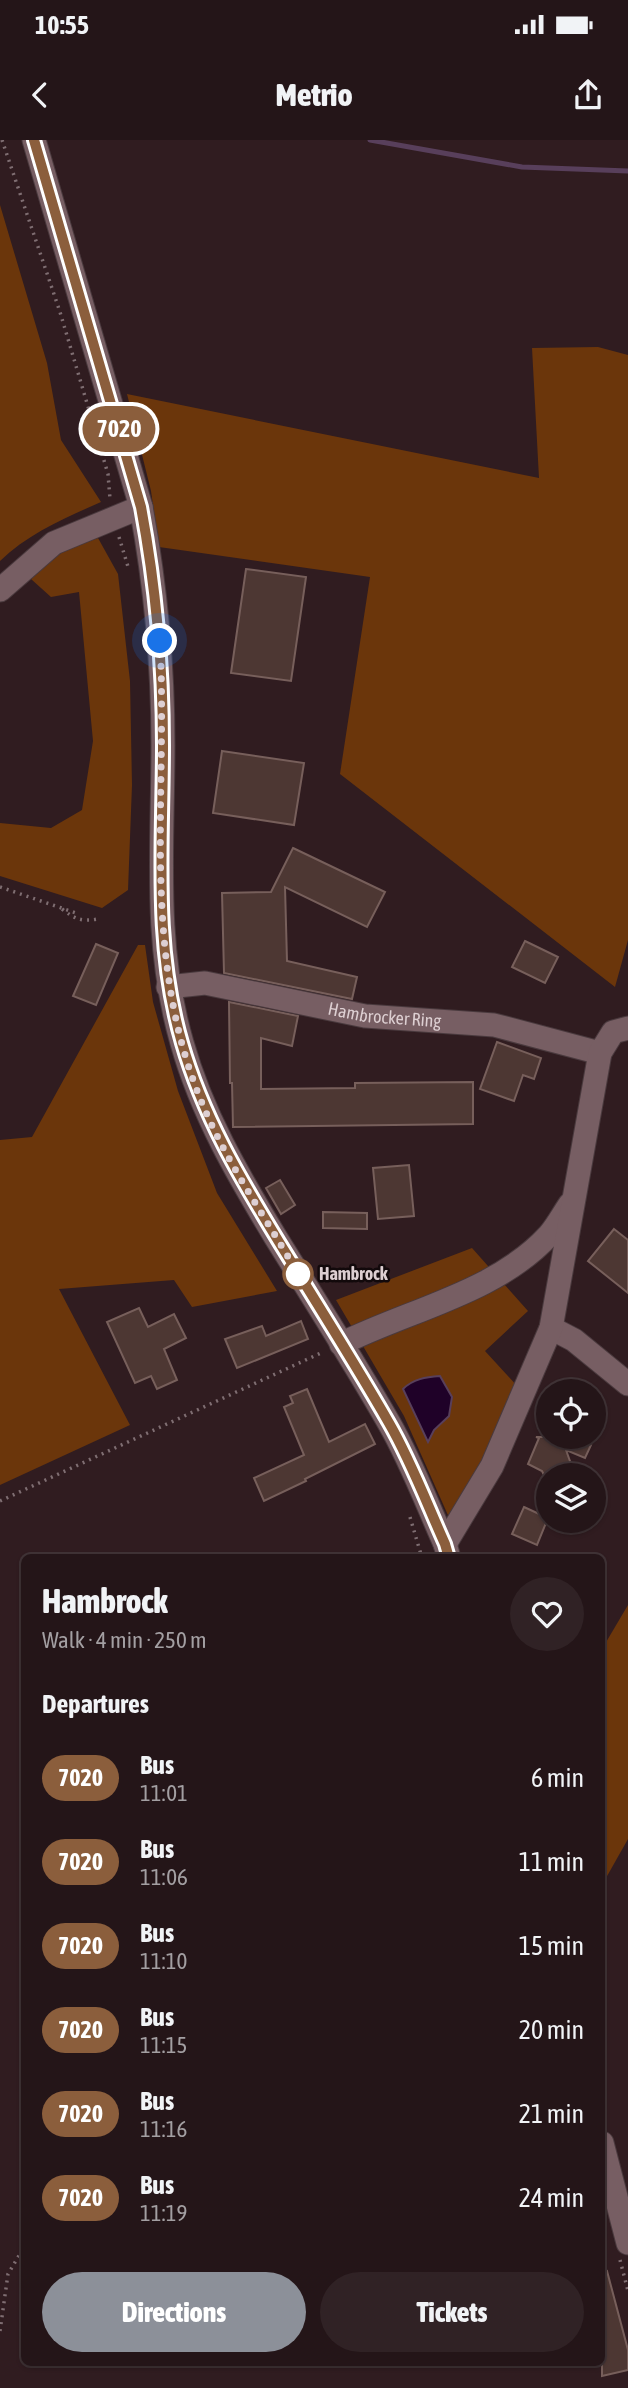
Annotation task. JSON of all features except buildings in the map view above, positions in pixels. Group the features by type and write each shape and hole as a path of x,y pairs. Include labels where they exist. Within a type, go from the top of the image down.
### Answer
{"street":[{"path":"34,140 141,507 159,620 163,747 161,924 168,987 181,1042 201,1102 232,1165 334,1347 391,1426 447,1551"},
{"path":"0,590 54,543 141,507"},
{"name":"Hambrocker Ring","path":"168,987 205,983 365,1016 494,1025 600,1053"},
{"path":"447,1551 492,1466 551,1328 600,1053 613,1032 628,1028"},
{"path":"334,1347 363,1332 470,1290 549,1235 574,1199"},
{"path":"551,1328 574,1340 628,1384"},
{"path":"605,2155 628,2243"}],"path":[{"path":"0,887 79,914"},
{"path":"60,907 76,920 84,922 98,919"},
{"path":"0,1501 334,1347"},
{"path":"0,2331 8,2274 21,2252"}],"shaded area":[{"path":"0,205 47,363 61,440 101,502 35,534 0,561"},
{"path":"598,347 628,355 628,940 615,987 340,774 370,577 159,547 151,491 127,394 539,478 532,348"},
{"path":"98,538 118,574 130,681 132,785 128,890 102,908 0,876 0,823 51,828 82,810 93,741 79,592 51,597 31,579 61,550"},
{"path":"138,945 145,945 153,1002 178,1091 217,1193 277,1291 192,1307 174,1280 59,1289 130,1425 0,1485 0,1140 32,1137"},
{"path":"472,1248 528,1311 485,1351 519,1388 451,1522 404,1416 336,1300"},
{"path":"440,1376 452,1397 449,1416 434,1430 428,1442 403,1389 420,1379"},
{"path":"628,1605 628,1839 605,1880 605,1644"}],"waterway":[{"path":"370,140 522,167 628,171"}],"bus line":[{"name":"7020","path":"34,140 141,507 151,561 159,620 162,682 161,924 168,987 181,1042 201,1102 232,1165 391,1426 448,1554"}],"place":[{"name":"Hambrock","path":"298,1274"}],"route":[{"path":"160,641 163,747 161,924 168,987 181,1042 201,1102 232,1165 298,1274"}]}
